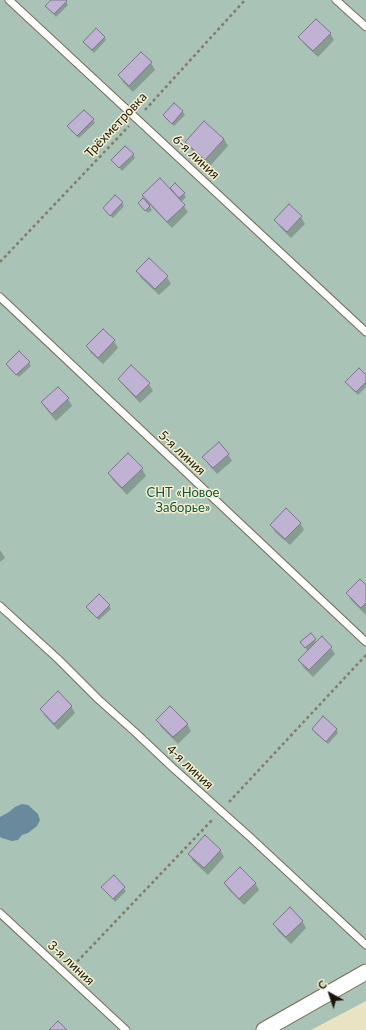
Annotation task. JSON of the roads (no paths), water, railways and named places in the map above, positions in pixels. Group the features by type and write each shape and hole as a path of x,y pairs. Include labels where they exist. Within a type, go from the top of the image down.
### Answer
{"street":[{"path":"264,1030 366,972"}],"lane":[{"name":"6-я линия","path":"10,0 366,332"},
{"path":"336,0 366,27"},
{"name":"5-я линия","path":"0,297 366,642"},
{"name":"4-я линия","path":"0,606 58,659 98,699 366,945"},
{"name":"3-я линия","path":"0,913 126,1030"}],"water":[{"path":"22,804 28,805 38,814 40,820 37,826 28,833 22,835 18,840 12,841 0,837 0,817"}],"park label":[{"name":"СНТ «Новое Заборье»","path":"183,500"}]}
